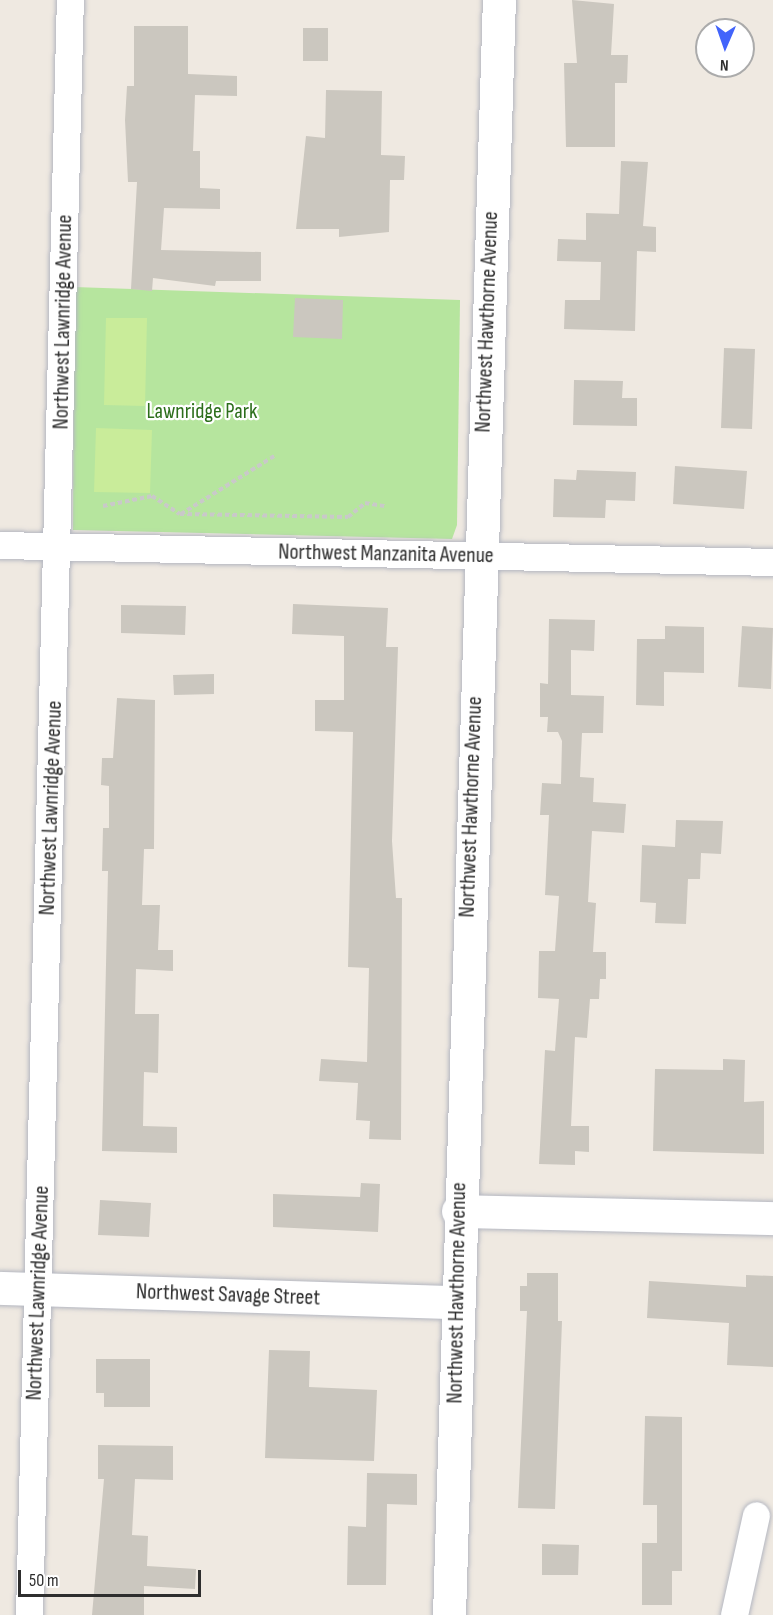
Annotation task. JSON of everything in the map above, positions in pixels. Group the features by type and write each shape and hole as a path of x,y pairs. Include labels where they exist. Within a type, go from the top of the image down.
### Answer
{"street":[{"name":"Northwest Lawnridge Avenue","path":"29,1615 58,546 70,0"},
{"name":"Northwest Hawthorne Avenue","path":"449,1615 458,1211 499,0"},
{"name":"Northwest Manzanita Avenue","path":"0,545 773,562"},
{"path":"458,1211 773,1218"},
{"name":"Northwest Savage Street","path":"0,1288 456,1302"},
{"path":"734,1615 756,1515"}],"path":[{"path":"180,514 274,456"},
{"path":"103,506 152,496 180,514 348,517 365,503 385,506"}],"green space":[{"name":"Lawnridge Park","path":"74,287 460,300 457,525 452,539 73,530"},
{"path":"106,318 147,318 145,406 104,405"},
{"path":"96,428 152,430 150,493 94,492"}],"building":[{"path":"572,0 614,4 611,55 628,55 627,83 615,83 615,147 566,147 564,63 577,63"},
{"path":"134,26 188,26 188,74 237,76 237,96 195,95 193,151 200,151 200,188 220,189 220,209 164,208 161,250 261,252 261,281 216,281 215,286 153,278 152,291 131,289 137,182 128,182 125,120 127,86 134,86"},
{"path":"303,28 328,28 328,61 303,61"},
{"path":"326,90 382,91 381,155 405,156 404,180 390,180 389,232 339,237 339,229 296,229 306,136 325,138"},
{"path":"621,161 648,162 643,226 656,227 656,252 637,251 635,331 564,329 565,300 600,300 601,262 557,261 558,239 586,240 586,213 619,214"},
{"path":"295,298 343,300 342,339 293,337"},
{"path":"724,348 755,349 752,429 721,428"},
{"path":"574,380 623,381 622,398 637,398 637,426 573,425"},
{"path":"675,466 747,471 744,509 673,504"},
{"path":"577,470 636,472 635,501 606,500 605,518 553,517 554,479 576,480"},
{"path":"293,604 388,608 386,647 398,647 392,841 396,898 402,898 401,1140 369,1139 370,1121 356,1120 358,1083 319,1081 321,1059 367,1062 369,968 348,967 353,732 315,731 315,700 344,700 344,636 292,634"},
{"path":"121,605 186,606 185,635 121,633"},
{"path":"549,619 595,620 594,651 571,650 571,695 604,696 603,733 582,733 580,777 594,778 593,802 626,804 624,833 592,831 588,902 596,903 593,952 606,952 606,979 600,979 599,999 590,999 587,1038 575,1037 571,1126 589,1126 589,1152 575,1151 575,1165 539,1164 545,1050 555,1051 559,999 538,998 539,951 555,951 559,896 545,895 549,815 540,815 542,783 561,784 562,741 558,732 547,732 548,717 540,717 540,683 548,684"},
{"path":"665,626 704,627 704,673 664,672 664,706 636,705 637,639 665,639"},
{"path":"742,626 773,628 771,689 738,687"},
{"path":"214,674 214,694 174,695 173,675"},
{"path":"117,698 155,700 154,849 144,849 142,905 160,905 158,950 173,950 173,971 136,969 135,1014 159,1014 158,1073 144,1072 143,1126 177,1127 177,1153 102,1151 108,871 102,871 103,828 109,828 109,786 101,785 102,758 113,758"},
{"path":"676,820 723,821 721,854 701,853 700,879 688,879 686,924 655,923 656,903 640,902 642,845 675,847"},
{"path":"723,1059 745,1060 744,1102 764,1101 764,1154 653,1151 655,1069 723,1070"},
{"path":"361,1183 380,1184 378,1232 273,1227 273,1194 360,1197"},
{"path":"100,1200 151,1203 149,1237 98,1235"},
{"path":"527,1273 558,1273 558,1321 562,1321 555,1509 518,1508 527,1311 520,1311 520,1286 527,1286"},
{"path":"746,1275 773,1276 773,1367 727,1365 729,1323 647,1318 649,1281 746,1287"},
{"path":"269,1350 310,1351 309,1387 377,1390 374,1461 265,1458"},
{"path":"96,1359 150,1359 150,1407 104,1407 104,1393 96,1393"},
{"path":"645,1416 682,1417 682,1571 672,1571 672,1605 642,1605 642,1543 657,1543 657,1505 643,1505"},
{"path":"98,1445 173,1446 173,1480 135,1479 132,1535 148,1536 147,1566 196,1569 195,1589 144,1586 144,1615 92,1615 104,1479 98,1479"},
{"path":"367,1473 417,1474 417,1505 387,1504 386,1585 347,1585 348,1526 366,1527"},
{"path":"542,1544 579,1545 578,1575 542,1575"}]}
